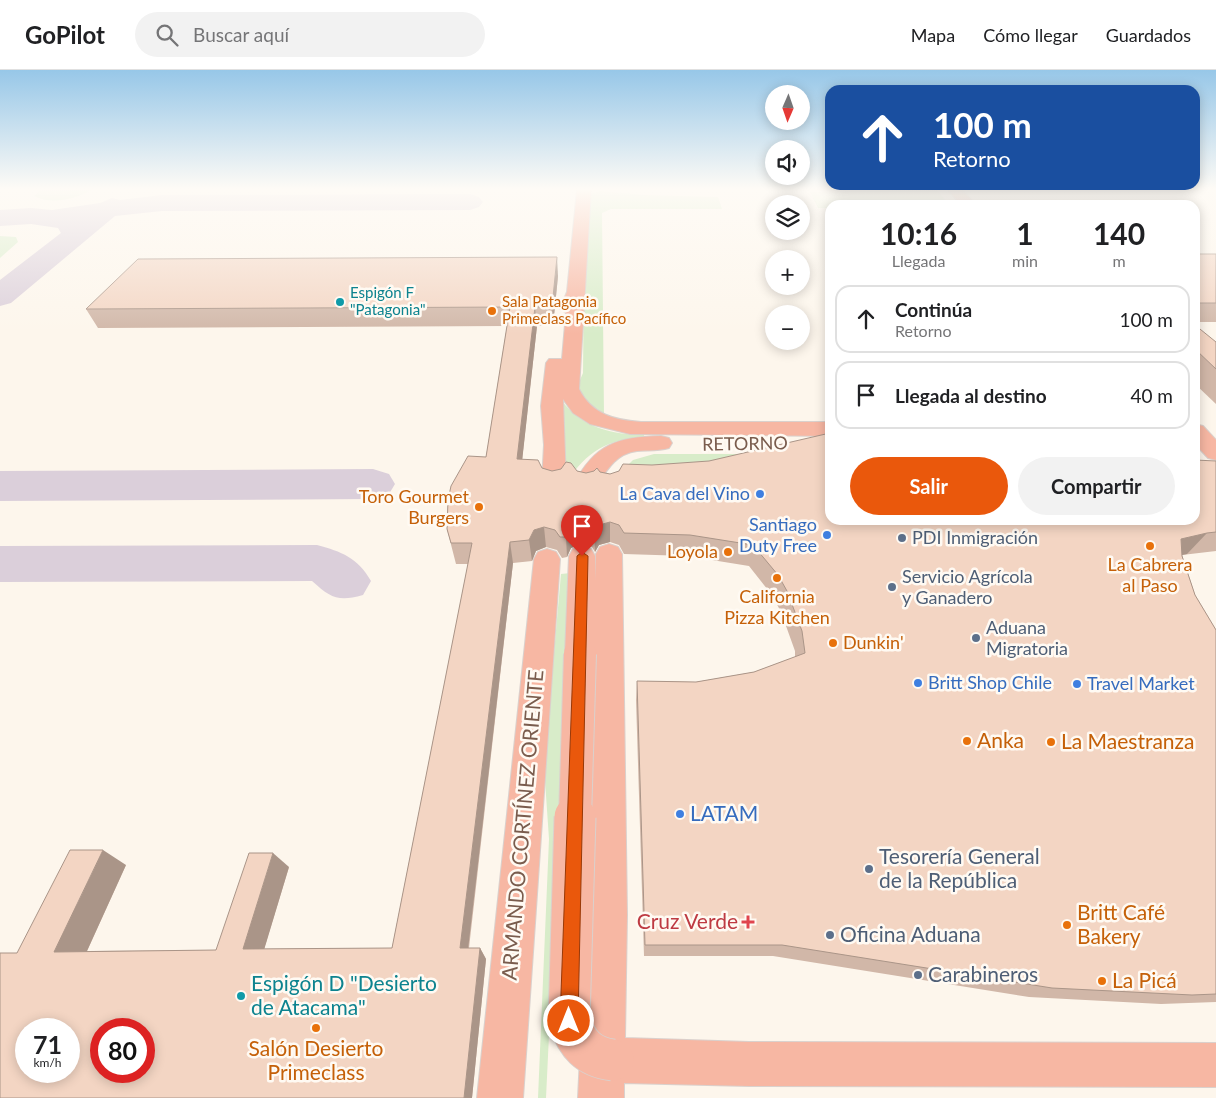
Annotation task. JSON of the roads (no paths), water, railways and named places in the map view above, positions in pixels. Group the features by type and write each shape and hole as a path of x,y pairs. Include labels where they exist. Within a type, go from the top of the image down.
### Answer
{"highway":[{"path":"580,238 569,389 573,402 589,416 619,427 641,429 825,429"},
{"path":"554,482 555,445 552,406 560,330 576,292"},
{"name":"RETORNO","path":"586,484 601,458 621,447 637,443 825,443"},
{"name":"RETORNO","path":"609,485 618,463 632,454 690,444"},
{"path":"1200,446 1205,462"},
{"path":"601,1098 607,915 600,556 580,654 569,1006 569,1021 574,1036 590,1054 600,1059 674,1062 1216,1065"},
{"name":"ARMANDO CORTÍNEZ ORIENTE","path":"499,1094 547,559"}],"place":[{"name":"Espigón F \"Patagonia\"","path":"340,302"},
{"name":"Sala Patagonia Primeclass Pacífico","path":"492,311"},
{"name":"La Cava del Vino","path":"760,494"},
{"name":"Toro Gourmet Burgers","path":"479,507"},
{"name":"Santiago Duty Free","path":"827,535"},
{"name":"PDI Inmigración","path":"902,538"},
{"name":"La Cabrera al Paso","path":"1150,546"},
{"name":"Loyola","path":"728,552"},
{"name":"California Pizza Kitchen","path":"777,578"},
{"name":"Servicio Agrícola y Ganadero","path":"892,587"},
{"name":"Aduana Migratoria","path":"976,638"},
{"name":"Dunkin'","path":"833,643"},
{"name":"Britt Shop Chile","path":"918,683"},
{"name":"Travel Market","path":"1077,684"},
{"name":"Anka","path":"967,741"},
{"name":"La Maestranza","path":"1051,742"},
{"name":"LATAM","path":"680,814"},
{"name":"Tesorería General de la República","path":"869,869"},
{"name":"Cruz Verde","path":"748,922"},
{"name":"Britt Café Bakery","path":"1067,925"},
{"name":"Oficina Aduana","path":"830,935"},
{"name":"Carabineros","path":"918,975"},
{"name":"La Picá","path":"1102,981"},
{"name":"Espigón D \"Desierto de Atacama\"","path":"241,996"},
{"name":"Salón Desierto Primeclass","path":"316,1028"}]}
